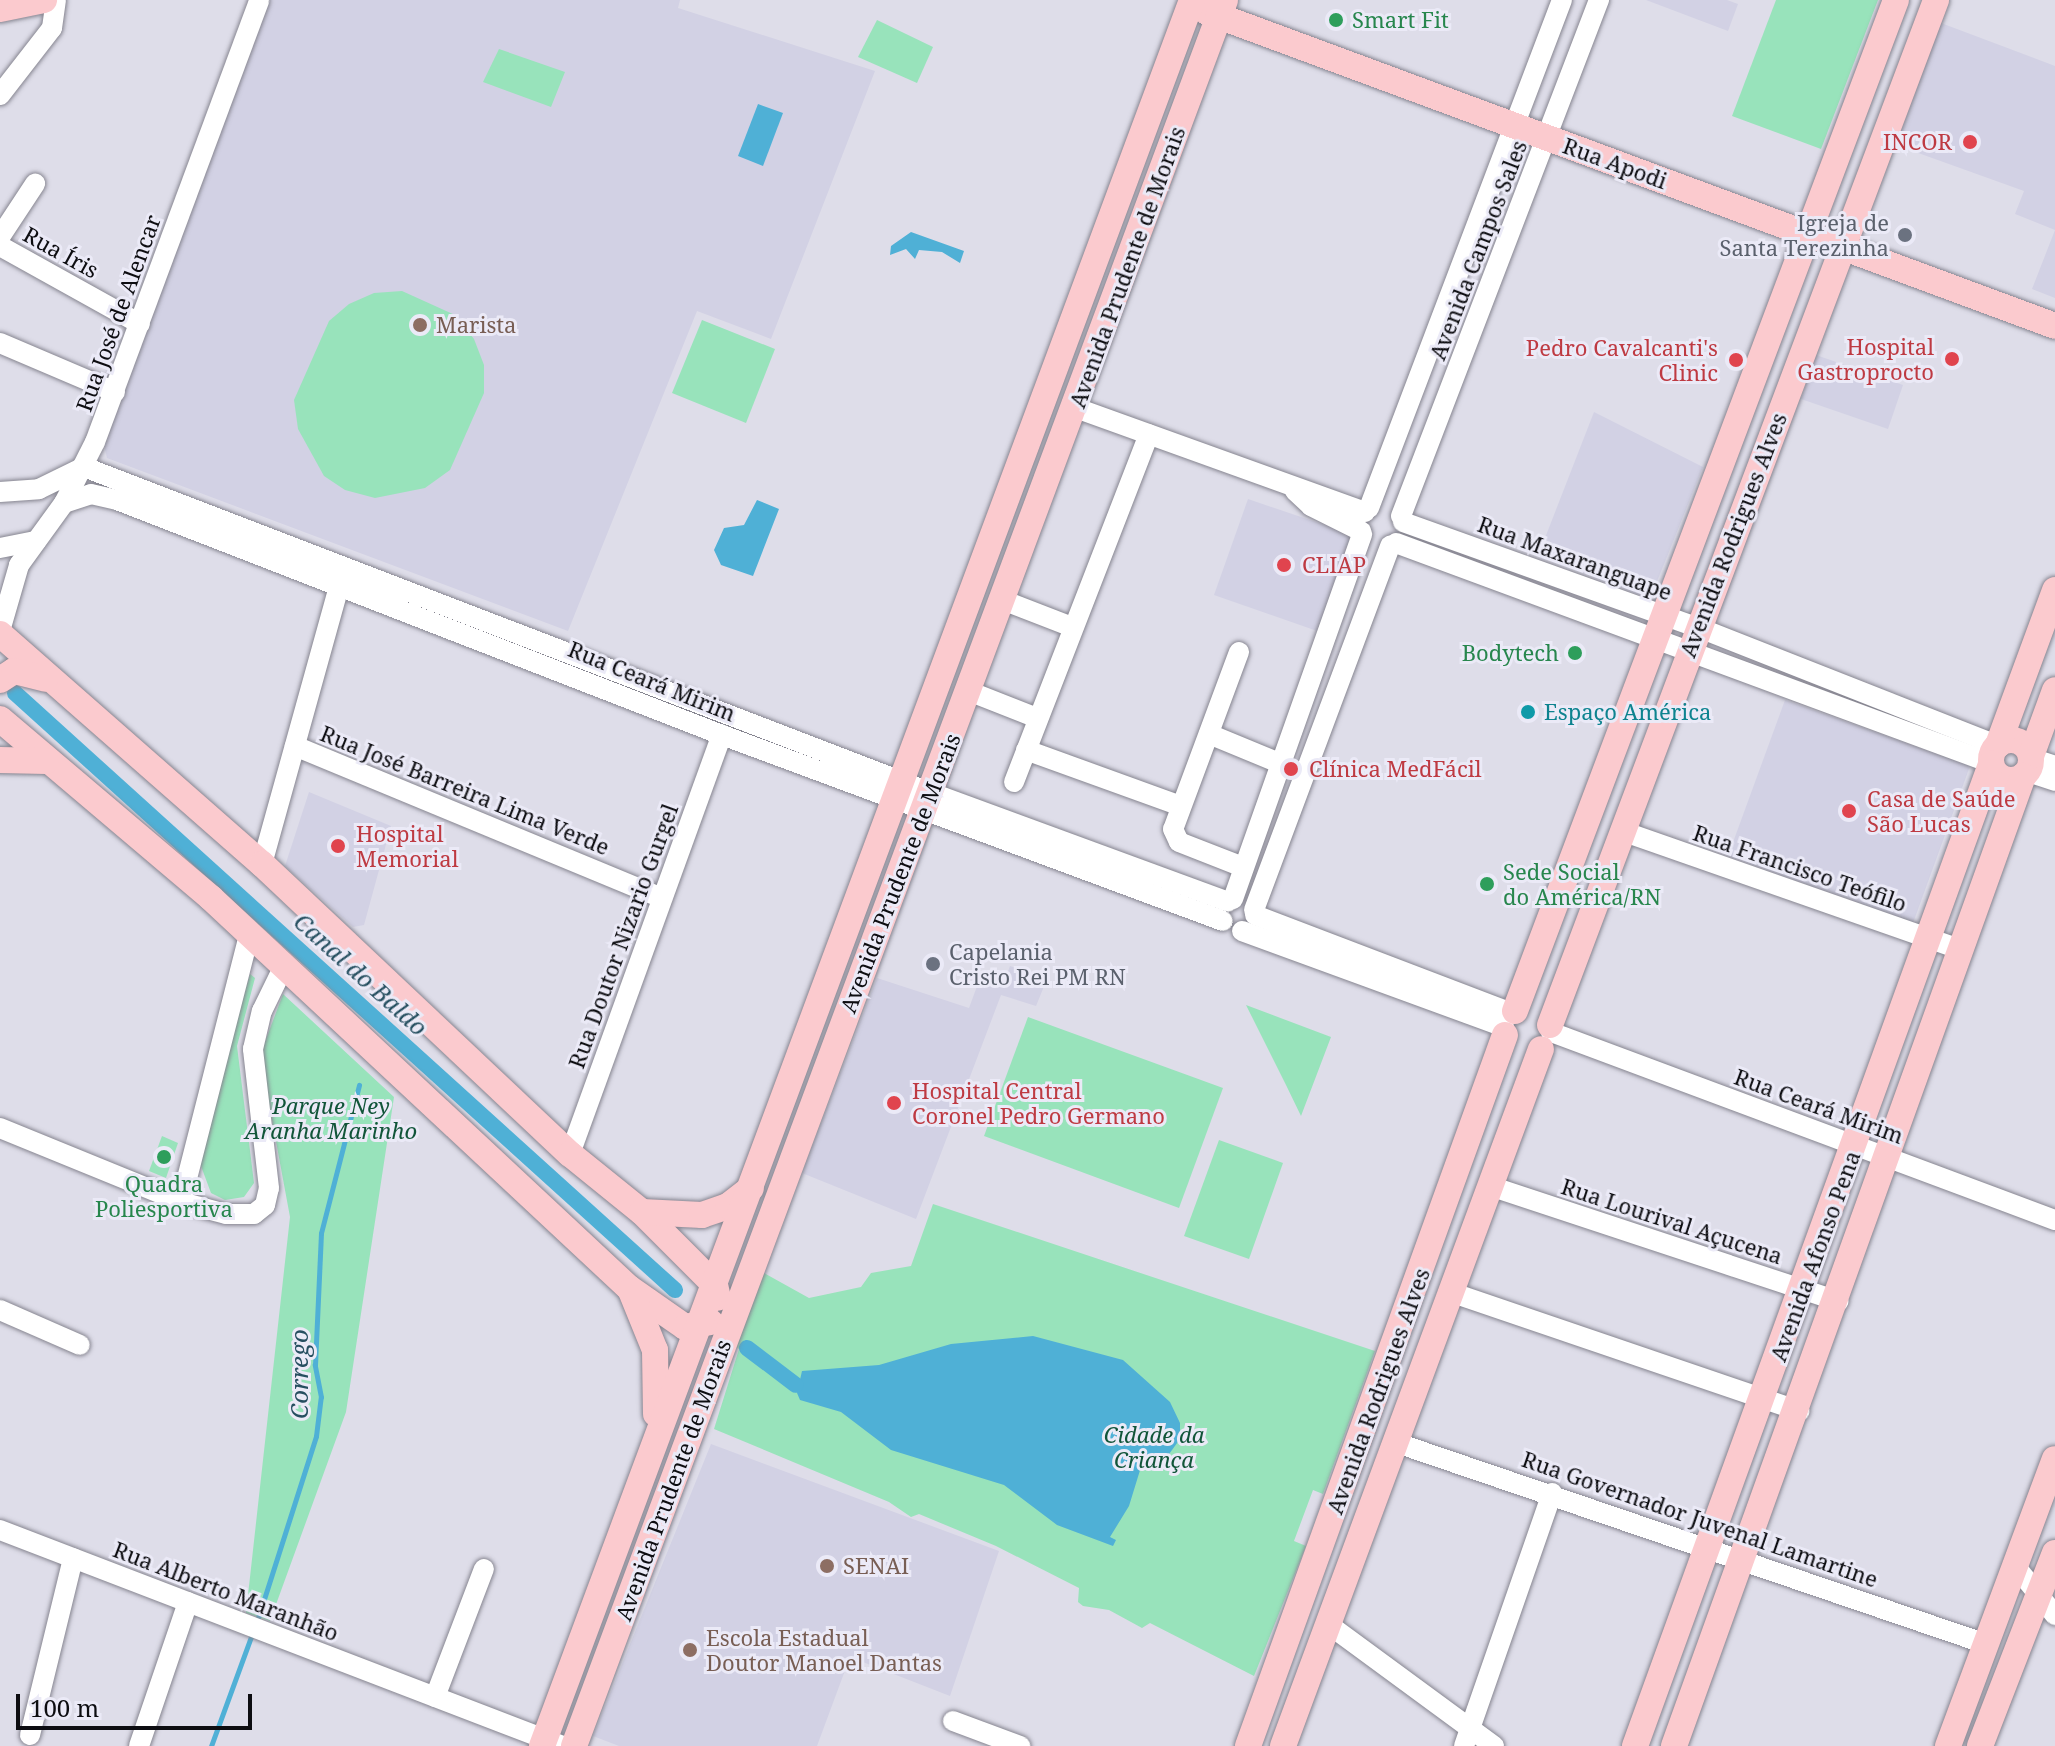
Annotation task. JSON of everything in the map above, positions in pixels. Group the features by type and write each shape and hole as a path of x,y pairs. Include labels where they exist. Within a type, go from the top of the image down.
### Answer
{"main road":[{"path":"0,9 44,0"},
{"name":"Avenida Rodrigues Alves","path":"1248,1746 1353,1464 1509,1021 1598,793 1896,0"},
{"name":"Avenida Rodrigues Alves","path":"1283,1746 1488,1192 1551,1038 1693,638 1936,0"},
{"name":"Rua Apodi","path":"1186,2 1222,8 1514,127 2055,326"},
{"name":"Avenida Prudente de Morais","path":"550,1744 648,1462 708,1323 715,1285 1085,291 1186,2"},
{"name":"Avenida Prudente de Morais","path":"574,1746 855,988 1005,601 1222,8"},
{"path":"1861,94 1896,109"},
{"path":"1085,291 1115,302"},
{"path":"1758,368 1793,380"},
{"path":"1720,468 1754,481"},
{"path":"1006,506 1036,517"},
{"name":"Avenida Afonso Pena","path":"1635,1746 1856,1145 2055,590"},
{"path":"0,632 262,864 570,1154 642,1212 715,1285"},
{"path":"0,680 24,670 62,689"},
{"name":"Avenida Afonso Pena","path":"1674,1746 1799,1411 1959,949 2033,766 2055,690"},
{"path":"1,718 46,761 164,856 629,1288 677,1323 708,1323"},
{"path":"1994,754 2017,741 2033,766"},
{"path":"0,760 46,761"},
{"path":"1598,793 1613,807 1634,806"},
{"path":"1587,821 1604,820 1625,832"},
{"path":"855,988 845,969 856,903"},
{"path":"1537,1009 1551,1038 1519,1052 1509,1021 1537,1009"},
{"path":"1452,1185 1488,1192"},
{"path":"642,1212 702,1215 728,1206 751,1188"},
{"path":"698,1413 708,1323 747,1283"},
{"path":"629,1288 652,1339 659,1373 648,1462"},
{"path":"1948,1746 2055,1459"},
{"path":"1353,1464 1365,1475 1384,1473"},
{"path":"1980,1746 2046,1606 2055,1553"},
{"path":"1287,1641 1300,1637 1317,1655"}],"street":[{"path":"0,95 52,28 56,0"},
{"name":"Rua José de Alencar","path":"0,632 14,576 64,503 84,467 115,392 259,0"},
{"name":"Avenida Campos Sales","path":"1239,913 1243,867 1277,762 1364,521 1562,0"},
{"name":"Avenida Campos Sales","path":"1393,544 1599,0"},
{"path":"0,237 35,184"},
{"name":"Rua Íris","path":"0,246 140,324"},
{"path":"1437,329 1469,341"},
{"path":"0,343 115,392"},
{"path":"1076,408 1295,491 1311,506 1364,521"},
{"path":"1014,782 1149,434"},
{"path":"0,492 39,489 84,467"},
{"name":"Rua Ceará Mirim","path":"84,467 722,735 899,791"},
{"name":"Rua Ceará Mirim","path":"64,503 83,495 105,495 342,576 928,802 1239,913 1509,1021"},
{"name":"Rua Maxaranguape","path":"1660,627 1402,519 1384,505 1364,521 1370,544 1393,544 1693,638 1994,754"},
{"path":"0,548 36,541"},
{"path":"1239,913 1393,544"},
{"path":"262,864 342,576"},
{"path":"1005,601 1072,627"},
{"path":"1239,652 1181,806 1175,839 1243,867"},
{"path":"971,692 1037,718"},
{"path":"1209,734 1277,762"},
{"name":"Rua Doutor Nizario Gurgel","path":"570,1154 660,897 722,735"},
{"name":"Rua José Barreira Lima Verde","path":"295,746 660,897"},
{"path":"1026,750 1181,806"},
{"path":"2033,766 2055,781"},
{"name":"Rua Francisco Teófilo","path":"1625,832 1959,949"},
{"path":"181,1202 249,935"},
{"path":"0,1128 181,1202 239,1216 265,1205 269,1188 253,1049 262,1011 283,968"},
{"name":"Rua Ceará Mirim","path":"1551,1038 1856,1145 2055,1220"},
{"name":"Rua Lourival Açucena","path":"1488,1192 1838,1301"},
{"path":"1453,1293 1799,1411"},
{"path":"0,1310 80,1345"},
{"name":"Rua Governador Juvenal Lamartine","path":"1397,1443 1709,1546 1986,1644"},
{"path":"1468,1738 1552,1493"},
{"name":"Rua Alberto Maranhão","path":"0,1530 550,1744"},
{"path":"30,1735 73,1558"},
{"path":"2016,1567 2046,1606"},
{"path":"435,1697 484,1569"},
{"path":"139,1746 188,1602"},
{"path":"1328,1624 1468,1738 1494,1746"},
{"path":"953,1721 1020,1746"}],"shaded area":[{"name":"Marista","path":"270,0 680,0 678,8 875,71 771,339 697,311 568,631 107,458 104,445"},
{"path":"1646,0 1727,0 1738,4 1728,31"},
{"path":"1941,23 2055,66 2055,230 2015,214 2024,191 1896,145"},
{"path":"2055,230 2055,298 2032,289"},
{"path":"1816,355 1903,385 1888,429 1801,399"},
{"path":"1594,412 1703,467 1650,599 1538,556"},
{"name":"CLIAP","path":"1248,499 1354,535 1320,632 1214,595"},
{"name":"Casa de Saúde São Lucas","path":"1785,700 1970,766 1913,923 1728,856"},
{"name":"Hospital Memorial","path":"309,792 391,826 364,925 353,927 285,866"},
{"name":"Hospital Central Coronel Pedro Germano","path":"1010,966 1047,979 1036,1006 1001,995 916,1219 802,1173 877,978 969,1008 983,970 1006,977"},
{"name":"SENAI","path":"711,1444 999,1551 950,1696 850,1657 817,1746 619,1746 593,1736"}],"green space":[{"path":"1776,0 1878,0 1821,149 1732,116"},
{"path":"877,20 933,47 917,83 858,57"},
{"path":"499,49 565,72 551,107 483,82"},
{"path":"402,291 455,315 474,339 484,365 484,393 450,470 425,488 375,498 345,490 324,476 298,429 294,400 329,321 349,304 374,293"},
{"path":"702,320 775,349 746,423 672,393"},
{"path":"250,974 255,978 237,1046 254,1183 244,1197 225,1200 211,1193 198,1158"},
{"name":"Parque Ney Aranha Marinho","path":"283,994 394,1097 346,1412 270,1621 246,1613 290,1217 260,1055"},
{"path":"1246,1005 1331,1037 1301,1116 1286,1085"},
{"path":"1028,1017 1223,1088 1179,1208 984,1136"},
{"name":"Quadra Poliesportiva","path":"162,1136 178,1143 166,1178 149,1171"},
{"path":"1219,1140 1283,1163 1249,1259 1184,1236"},
{"name":"Cidade da Criança","path":"933,1204 1375,1351 1323,1494 1313,1490 1294,1541 1306,1546 1254,1676 1150,1623 1142,1628 1109,1610 1083,1606 1078,1602 1079,1588 996,1546 919,1514 911,1517 889,1502 714,1429 739,1349 732,1345 764,1273 809,1298 861,1287 871,1273 911,1266"}],"water":[{"path":"758,104 783,113 763,166 738,156"},
{"path":"911,232 964,251 960,263 942,252 919,250 915,259 906,249 890,255 891,246"},
{"path":"757,500 779,509 753,576 721,565 714,550 724,528 744,525"},
{"path":"1033,1336 1123,1360 1170,1402 1180,1423 1180,1439 1164,1461 1141,1467 1129,1506 1110,1537 1116,1540 1113,1546 1057,1525 1004,1485 891,1450 841,1412 800,1400 797,1393 802,1371 879,1365 951,1344"}],"waterway":[{"name":"Canal do Baldo","path":"15,693 675,1290"},
{"name":"Corrego","path":"257,1621 316,1436 321,1397 315,1365 321,1233 359,1085"},
{"name":"Canal do Baldo","path":"747,1348 796,1385"},
{"name":"Corrego","path":"211,1746 253,1631"}],"place":[{"name":"Smart Fit","path":"1336,20"},
{"name":"INCOR","path":"1970,142"},
{"name":"Igreja de Santa Terezinha","path":"1905,235"},
{"name":"Marista","path":"420,325"},
{"name":"Hospital Gastroprocto","path":"1952,359"},
{"name":"Pedro Cavalcanti's Clinic","path":"1736,360"},
{"name":"CLIAP","path":"1284,565"},
{"name":"Bodytech","path":"1575,653"},
{"name":"Espaço América","path":"1528,712"},
{"name":"Clínica MedFácil","path":"1291,769"},
{"name":"Casa de Saúde São Lucas","path":"1849,811"},
{"name":"Hospital Memorial","path":"338,846"},
{"name":"Sede Social do América/RN","path":"1487,884"},
{"name":"Capelania Cristo Rei PM RN","path":"933,964"},
{"name":"Hospital Central Coronel Pedro Germano","path":"894,1103"},
{"name":"Quadra Poliesportiva","path":"164,1157"},
{"name":"SENAI","path":"827,1566"},
{"name":"Escola Estadual Doutor Manoel Dantas","path":"690,1650"}]}
